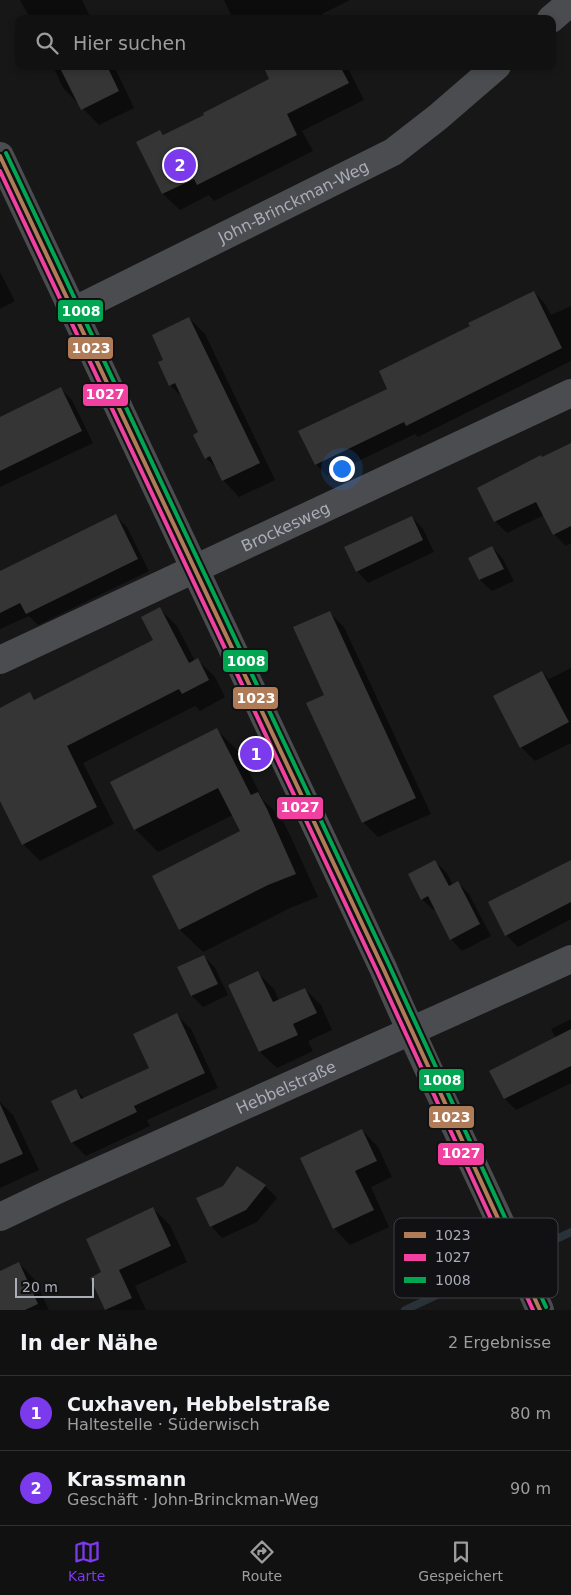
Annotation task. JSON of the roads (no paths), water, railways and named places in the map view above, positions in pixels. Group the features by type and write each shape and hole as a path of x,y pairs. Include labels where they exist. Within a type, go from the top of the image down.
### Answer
{"street":[{"path":"556,15 571,2"},
{"name":"John-Brinckman-Weg","path":"73,311 393,152 438,117 492,70"},
{"path":"0,156 499,1218"},
{"name":"Brockesweg","path":"0,660 571,393"},
{"name":"Hebbelstraße","path":"0,1217 571,959"},
{"path":"535,1298 540,1310"}],"waterway":[{"path":"558,1238 571,1232"},
{"path":"405,1310 431,1298"}],"place":[{"name":"Krassmann","path":"180,165"},
{"name":"Cuxhaven, Hebbelstraße","path":"256,754"}]}
